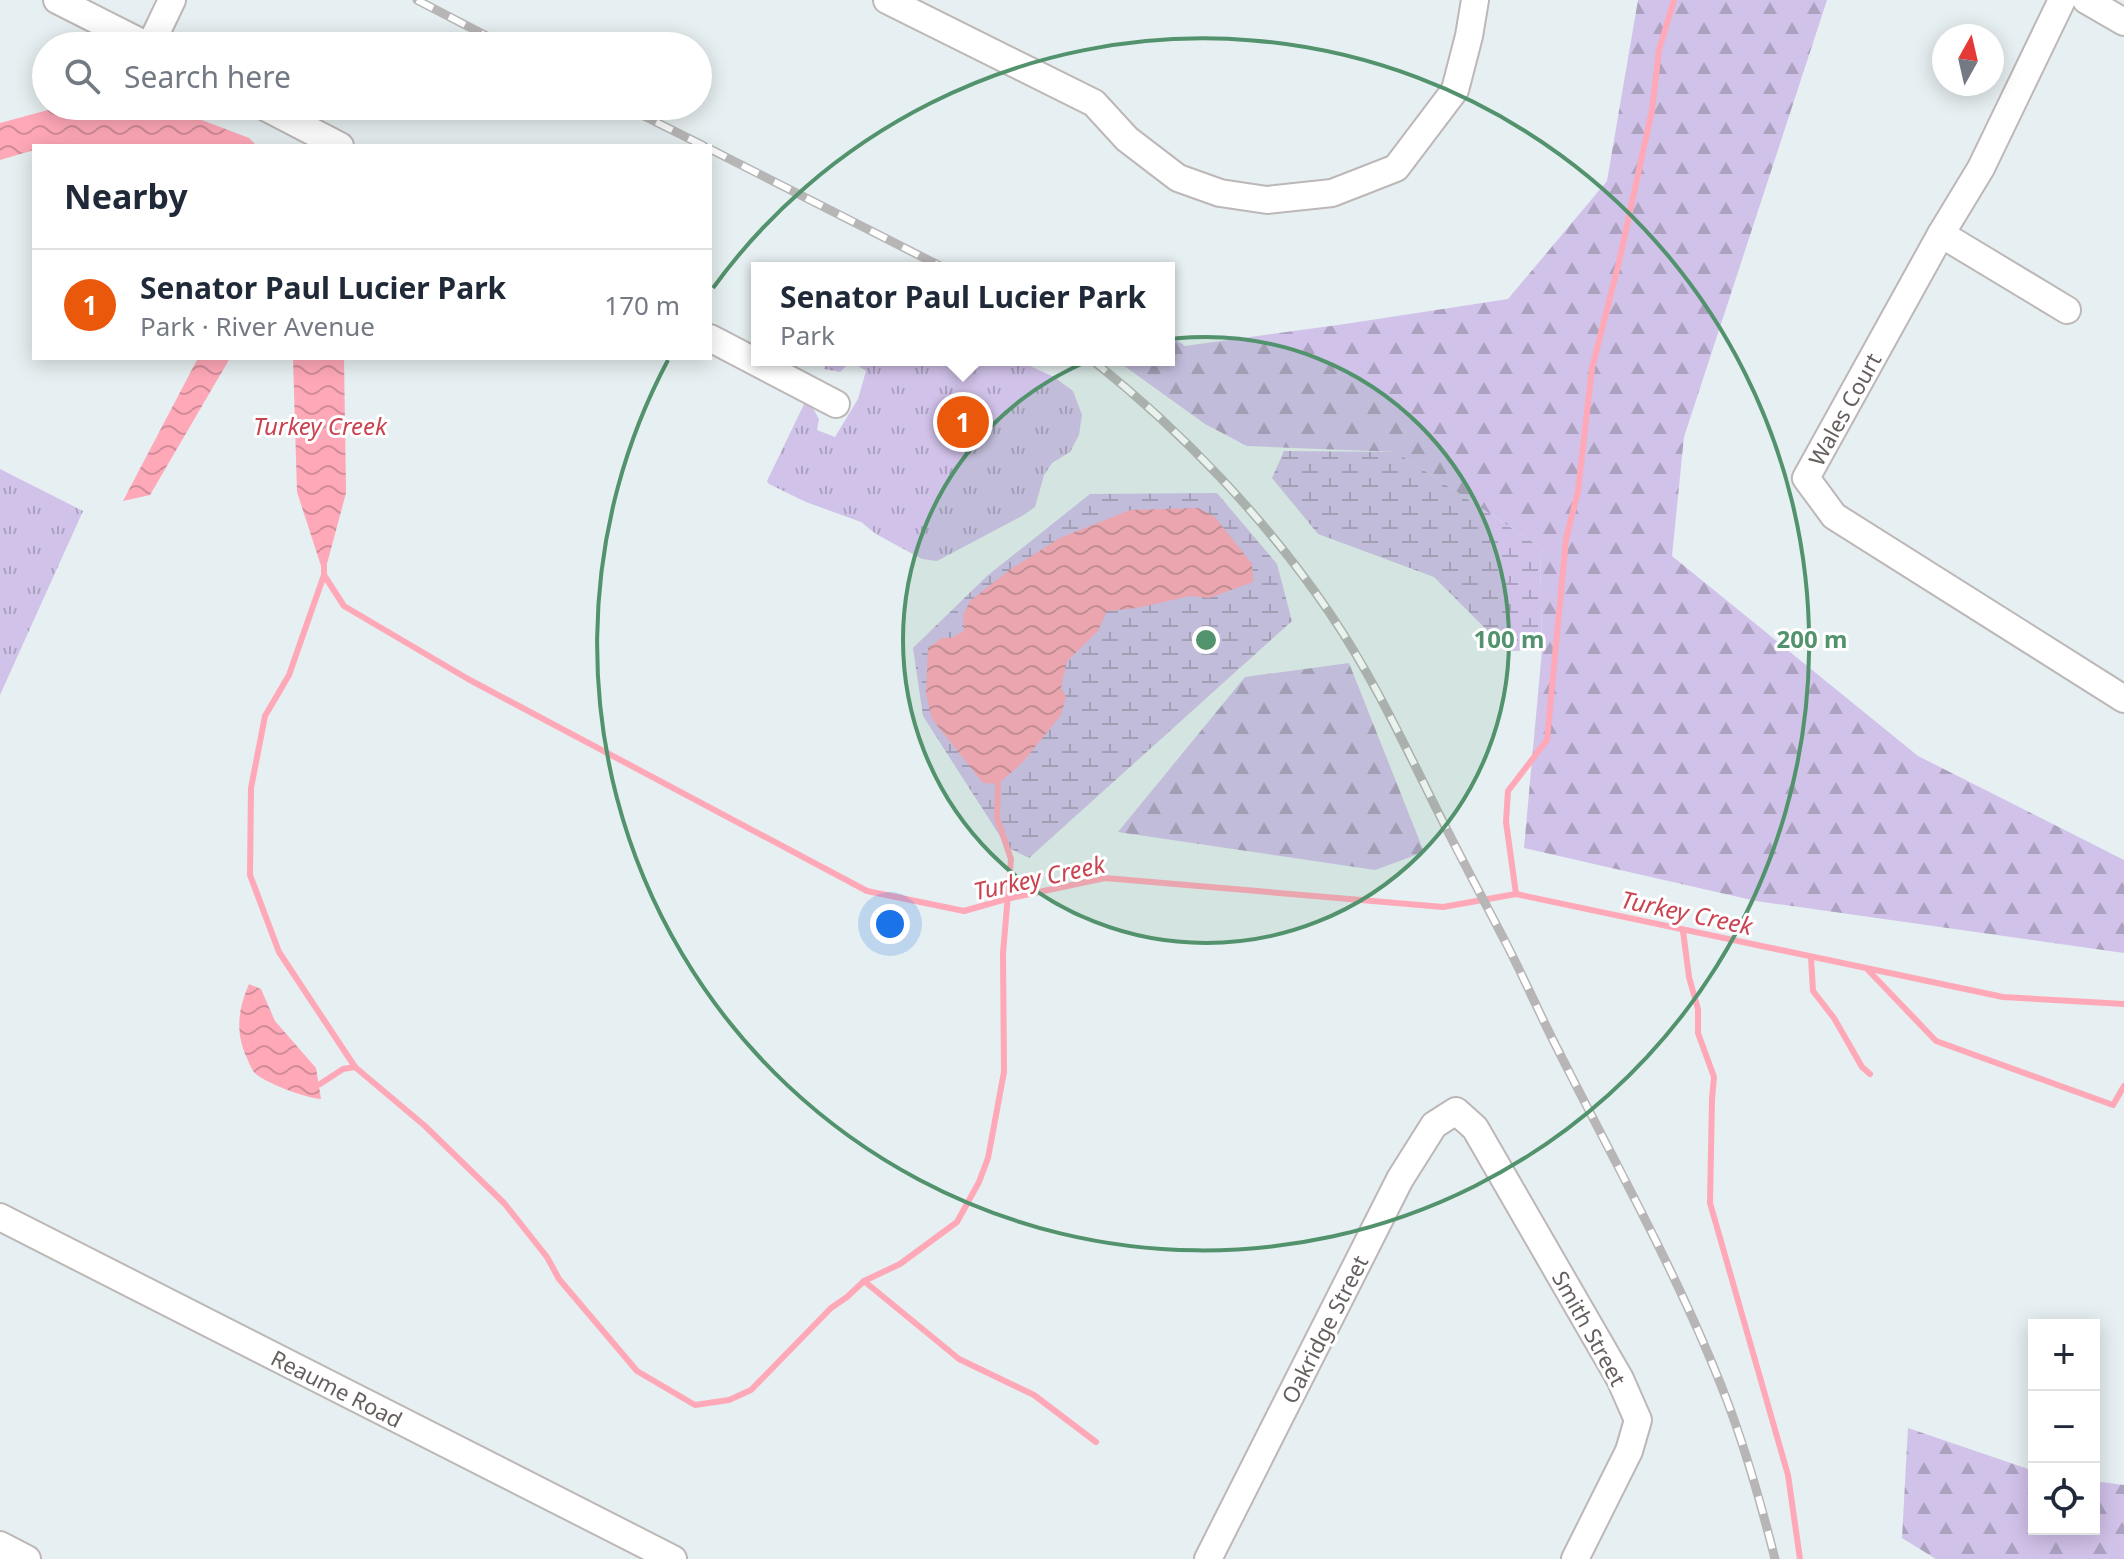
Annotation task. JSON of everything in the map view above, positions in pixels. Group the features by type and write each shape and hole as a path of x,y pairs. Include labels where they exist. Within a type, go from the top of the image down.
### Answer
{"street":[{"path":"57,0 121,32"},
{"path":"156,32 172,0"},
{"path":"887,0 1094,103 1127,139 1178,178 1220,193 1267,200 1332,193 1396,168 1455,90 1475,0"},
{"name":"Wales Court","path":"2062,0 1981,168 1806,478 1834,516 2124,699"},
{"path":"2086,0 2124,22"},
{"path":"290,120 336,144"},
{"path":"1941,234 2067,310"},
{"path":"712,339 751,359"},
{"path":"763,366 836,404"},
{"name":"Oakridge Street","path":"1208,1559 1400,1179 1434,1125 1456,1111"},
{"name":"Smith Street","path":"1456,1111 1475,1128 1620,1379 1638,1420 1629,1451 1575,1559"},
{"name":"Reaume Road","path":"0,1217 673,1559"},
{"path":"0,1545 27,1559"}],"green space":[{"path":"1638,0 1827,0 1684,437 1672,556 1918,756 2124,860 2124,953 1756,901 1524,848 1542,650 1540,547 1396,452 1247,446 1205,424 1124,366 1175,366 1175,339 1185,346 1508,299 1607,181"},
{"path":"826,366 846,366 840,372 824,369"},
{"path":"858,366 1030,366 1054,377 1073,391 1082,415 1079,435 1070,452 1052,463 1044,475 1035,507 937,561 922,559 876,534 861,522 806,502 767,481 807,398 819,419 817,430 835,437 858,399 866,371"},
{"path":"1284,451 1396,452 1540,547 1542,650 1508,651 1434,577 1318,534 1272,478"},
{"path":"0,469 83,511 0,695"},
{"path":"1217,493 1277,564 1292,621 1029,858 1007,847 923,716 913,648 987,576 1090,494"},
{"path":"1349,663 1424,852 1375,870 1118,832 1245,677"},
{"path":"1908,1428 2028,1469 2028,1535 2100,1535 2100,1482 2124,1485 2124,1559 1936,1559 1902,1538"}],"water":[{"path":"32,114 32,120 202,120 249,138 255,144 32,144 32,151 0,160 0,123"},
{"name":"Turkey Creek","path":"197,360 229,360 150,495 123,501"},
{"name":"Turkey Creek","path":"293,360 344,360 346,493 324,575 297,492"},
{"path":"1198,508 1215,517 1252,564 1253,582 1209,598 1190,596 1107,611 1098,631 1067,661 1061,688 1066,697 1061,715 1022,763 998,784 983,783 932,719 926,694 928,648 942,638 951,638 964,631 963,615 970,601 1011,569 1060,538 1130,510"},
{"path":"249,984 261,989 275,1021 316,1068 321,1099 278,1086 252,1069 239,1030 240,1012"}],"waterway":[{"path":"1516,894 1506,822 1508,791 1547,740 1566,539 1578,491 1592,368 1652,110 1659,50 1674,0"},
{"name":"Turkey Creek","path":"324,567 324,575 344,606 468,679 867,891 964,911 1105,878 1443,907 1516,894 2003,997 2124,1004"},
{"path":"324,575 289,675 265,716 251,788 250,875 279,952 355,1067 425,1126 504,1203 547,1257 559,1279 637,1371 695,1405 729,1400 751,1390 831,1308 864,1281 900,1264 957,1222 979,1182 988,1158 1004,1072 1003,953 1011,859 997,818 998,784"},
{"path":"1683,931 1689,977 1698,1009 1698,1033 1714,1077 1710,1203 1788,1475 1800,1559"},
{"path":"1811,957 1813,991 1834,1018 1862,1067 1870,1074"},
{"name":"Turkey Creek","path":"1868,970 1936,1041 2113,1105 2124,1086"},
{"path":"320,1084 343,1069 355,1067"},
{"path":"864,1281 959,1359 1034,1395 1096,1442"}],"railway":[{"path":"417,0 479,32"},
{"path":"652,120 700,144"},
{"path":"712,150 932,262"},
{"path":"1099,366 1158,416 1251,511 1306,580 1361,663 1506,943 1688,1309 1740,1437 1775,1559"}],"place":[{"name":"Senator Paul Lucier Park","path":"963,422"}]}
